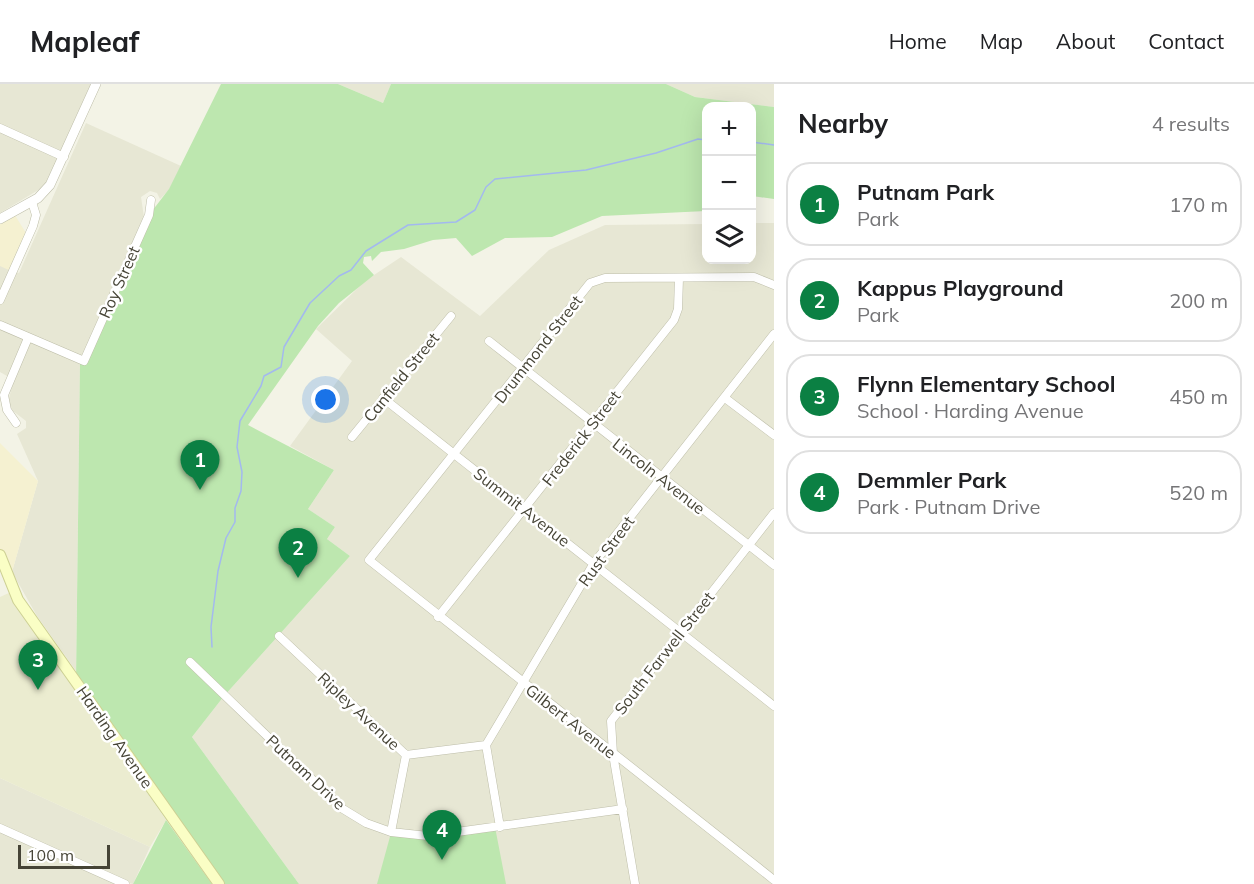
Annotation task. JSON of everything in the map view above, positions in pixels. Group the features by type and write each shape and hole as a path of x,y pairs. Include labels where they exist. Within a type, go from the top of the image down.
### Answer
{"main road":[{"name":"Harding Avenue","path":"0,555 18,600 219,884"}],"street":[{"path":"0,219 32,202 50,185 96,84"},
{"path":"0,128 64,157"},
{"name":"Roy Street","path":"28,338 84,362 149,215 151,200"},
{"path":"0,300 33,226 36,215 32,202"},
{"name":"Drummond Street","path":"369,560 590,284 605,278 754,277 774,285"},
{"name":"Frederick Street","path":"438,617 674,320 678,309 679,278"},
{"name":"Canfield Street","path":"352,437 451,316"},
{"path":"0,325 28,338 4,395 7,410 16,423"},
{"name":"Rust Street","path":"486,745 594,563 774,333"},
{"name":"Lincoln Avenue","path":"489,341 774,565"},
{"name":"Summit Avenue","path":"383,398 774,706"},
{"path":"725,398 774,435"},
{"name":"South Farwell Street","path":"634,884 610,730 615,715 774,513"},
{"name":"Gilbert Avenue","path":"369,560 438,617 774,880"},
{"name":"Ripley Avenue","path":"279,636 406,755 486,745"},
{"name":"Putnam Drive","path":"190,662 343,809 366,823 391,832 428,836 623,809"},
{"path":"486,745 500,827"},
{"path":"391,832 406,755"},
{"path":"0,828 125,884"}],"shaded area":[{"path":"0,84 91,84 48,181 40,189 0,213"},
{"path":"338,84 391,84 383,103"},
{"path":"666,84 774,84 774,107 756,105 756,102 695,97"},
{"path":"86,123 181,166 169,190 160,199 157,193 150,191 141,197 144,217 80,363 76,671 37,616 12,572 38,481 17,434 26,428 26,421 13,411 8,401 14,380 0,372 0,265 19,273"},
{"path":"13,212 29,238 13,272 0,266 0,219"},
{"path":"756,223 774,223 774,884 299,884 192,737 224,696 350,556 327,539 335,527 308,509 334,470 290,446 352,361 316,329 365,281 401,257 480,316 549,250 605,225 702,224 702,264 756,264"},
{"path":"0,443 38,481 10,579 0,555"},
{"path":"11,592 24,616 166,820 150,847 0,778 0,597"},
{"path":"0,778 150,847 133,884 126,882 125,884 0,884"}],"green space":[{"path":"221,84 338,84 383,103 391,84 666,84 695,97 734,102 702,102 702,211 602,216 552,237 505,238 472,256 456,238 433,240 404,249 381,252 372,261 371,256 364,257 363,263 374,275 339,303 318,326 248,425 334,470 308,509 335,527 327,539 350,556 224,696 192,737 299,884 219,884 76,681 80,363 149,215 169,189"},
{"path":"756,105 774,107 774,199 756,197"},
{"path":"166,820 212,884 133,884"},
{"path":"495,827 506,884 377,884 391,833 428,836"}],"waterway":[{"path":"212,647 211,627 218,571 226,538 235,522 235,508 241,491 242,472 237,447 240,421 261,386 264,376 281,367 284,347 310,303 339,276 351,270 366,251 408,225 456,222 475,210 486,187 495,179 586,170 702,140"},
{"path":"756,143 774,145"}],"place":[{"name":"Putnam Park","path":"200,490"},
{"name":"Kappus Playground","path":"298,578"},
{"name":"Flynn Elementary School","path":"38,690"},
{"name":"Demmler Park","path":"442,860"}]}
